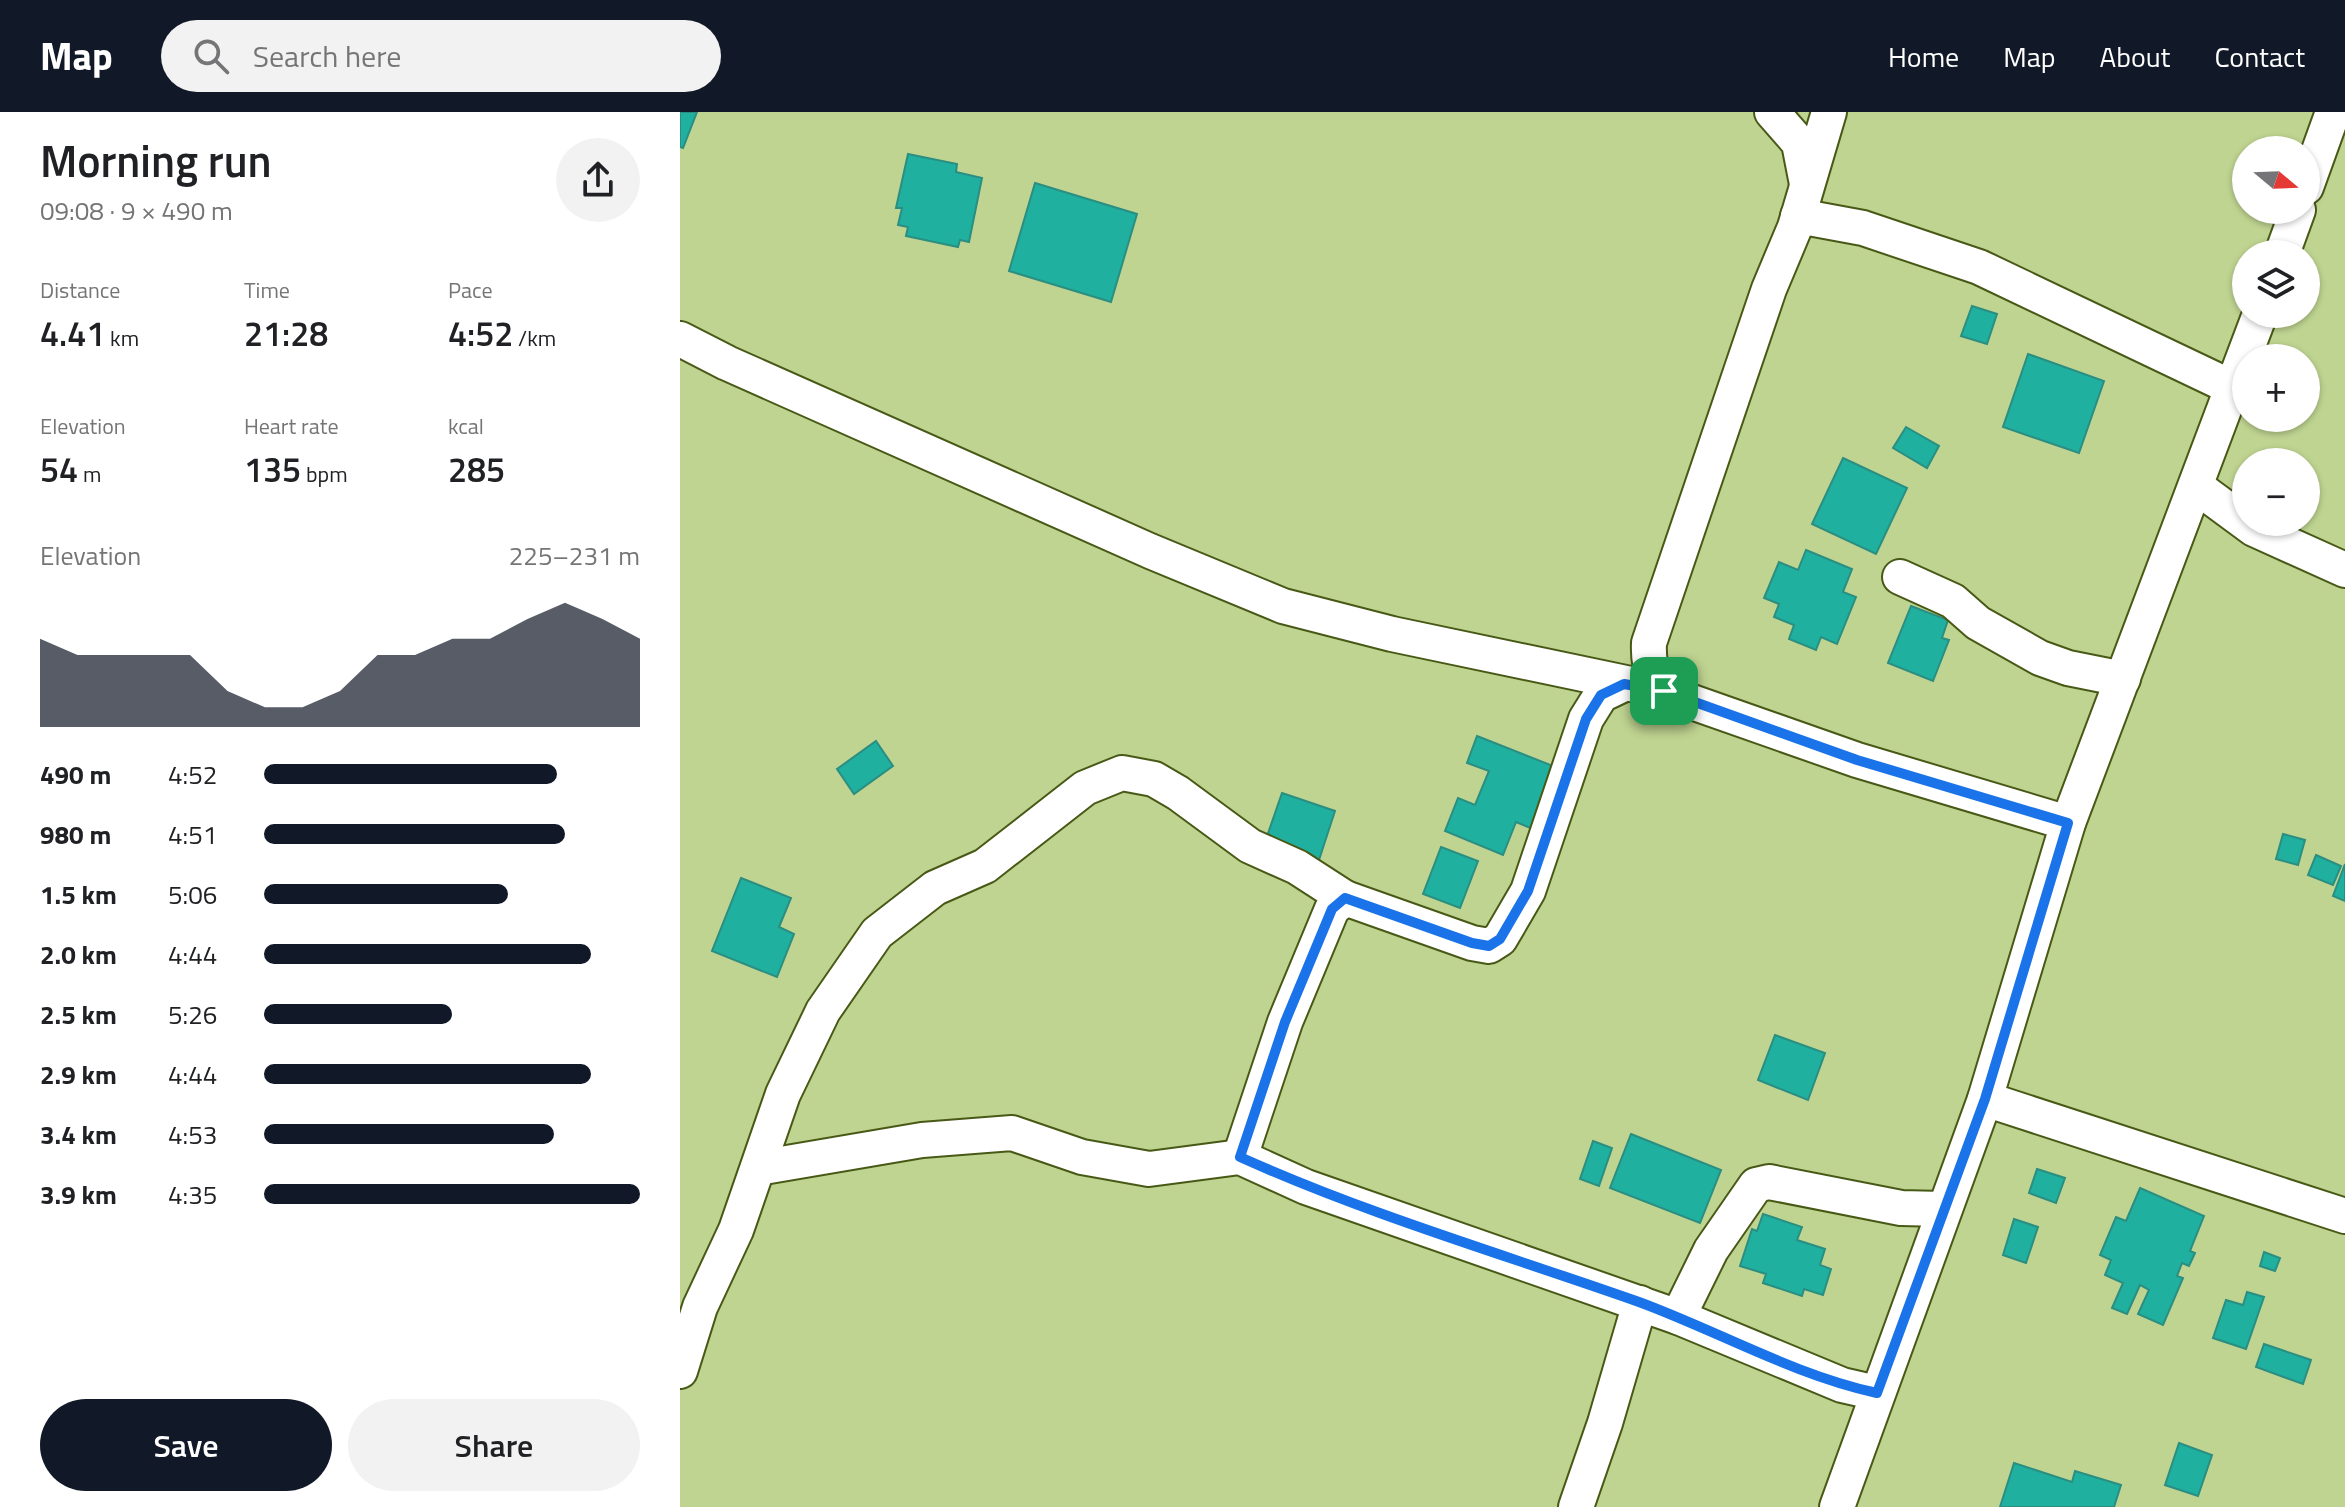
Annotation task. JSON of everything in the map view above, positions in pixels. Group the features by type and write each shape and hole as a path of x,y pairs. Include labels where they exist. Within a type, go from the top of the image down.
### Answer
{"street":[{"path":"1772,112 1799,143 1803,201"},
{"path":"1664,691 1648,665 1649,643 1769,289 1803,201 1829,112"},
{"path":"2320,148 2333,112"},
{"path":"1803,201 1863,228 1979,267 2232,388"},
{"path":"680,339 727,363 1150,551 1283,606 1392,634 1519,658 1664,691 1857,760 2068,823"},
{"path":"1837,1507 1985,1099 2068,823 2232,391"},
{"path":"2197,487 2254,529 2345,570"},
{"path":"1900,577 1953,601 1978,623 2040,658 2068,668 2123,679"},
{"path":"680,1371 700,1307 736,1230 783,1094 823,1011 877,933 935,888 985,866 1085,788 1122,773 1154,779 1250,846 1297,867 1345,898 1472,943 1489,946 1500,939 1528,891 1586,719 1601,695 1624,684"},
{"path":"1240,1157 1285,1022 1332,909 1345,898"},
{"path":"1985,1099 2345,1216"},
{"path":"758,1168 922,1140 1012,1133 1082,1157 1149,1169 1240,1157 1334,1197 1678,1317 1842,1385 1877,1393"},
{"path":"1678,1317 1711,1250 1756,1185 1769,1182 1901,1208 1943,1209"},
{"path":"1576,1507 1605,1423 1640,1303"}],"building":[{"path":"680,112 697,112 683,148 680,147"},
{"path":"908,154 957,164 956,172 982,178 969,242 960,240 958,247 906,236 908,227 898,225 902,208 896,208"},
{"path":"1035,183 1137,214 1111,302 1009,271"},
{"path":"1972,306 1997,314 1987,344 1961,336"},
{"path":"2028,354 2104,381 2079,453 2003,427"},
{"path":"1906,427 1939,446 1927,468 1893,448"},
{"path":"1843,458 1907,488 1876,554 1812,524"},
{"path":"1806,550 1852,569 1843,592 1856,597 1837,644 1821,637 1816,650 1789,639 1794,625 1774,617 1779,604 1764,598 1779,562 1798,570"},
{"path":"1911,606 1948,620 1942,638 1949,640 1933,681 1888,663"},
{"path":"1477,736 1558,768 1533,829 1516,822 1503,855 1445,831 1458,798 1475,805 1489,771 1467,763"},
{"path":"876,741 893,766 854,794 837,769"},
{"path":"1282,793 1335,811 1319,860 1265,842"},
{"path":"2283,834 2305,840 2298,865 2276,859"},
{"path":"1441,847 1478,861 1460,908 1423,894"},
{"path":"2316,855 2341,866 2333,885 2308,875"},
{"path":"2345,864 2345,901 2333,896"},
{"path":"741,878 791,898 779,927 794,934 777,977 712,951"},
{"path":"1775,1035 1825,1053 1808,1100 1758,1080"},
{"path":"1631,1134 1721,1170 1700,1223 1610,1188"},
{"path":"1593,1141 1612,1148 1599,1186 1580,1179"},
{"path":"2037,1169 2065,1178 2056,1203 2029,1193"},
{"path":"2140,1188 2204,1216 2190,1251 2195,1253 2189,1266 2182,1263 2177,1276 2183,1278 2163,1325 2138,1314 2149,1290 2140,1285 2127,1314 2112,1308 2123,1283 2105,1275 2111,1260 2100,1255 2116,1217 2126,1221"},
{"path":"1763,1214 1802,1227 1797,1240 1825,1249 1820,1265 1831,1269 1823,1295 1804,1289 1802,1296 1763,1283 1766,1274 1740,1266 1752,1229 1757,1231"},
{"path":"2014,1219 2038,1227 2026,1263 2003,1255"},
{"path":"2264,1252 2280,1258 2275,1271 2260,1266"},
{"path":"2247,1292 2264,1297 2246,1349 2213,1338 2226,1300 2243,1305"},
{"path":"2264,1344 2311,1360 2303,1384 2256,1367"},
{"path":"2179,1443 2212,1455 2198,1496 2165,1485"},
{"path":"2014,1463 2072,1482 2075,1471 2121,1485 2114,1507 2000,1507"}],"route":[{"path":"1624,684 1664,691 1857,760 2068,823 1985,1099 1877,1393 1842,1385 1678,1317 1306,1187 1240,1157 1285,1022 1332,909 1345,898 1472,943 1489,946 1500,939 1528,891 1580,734 1601,695 1612,687 1624,684"}]}
